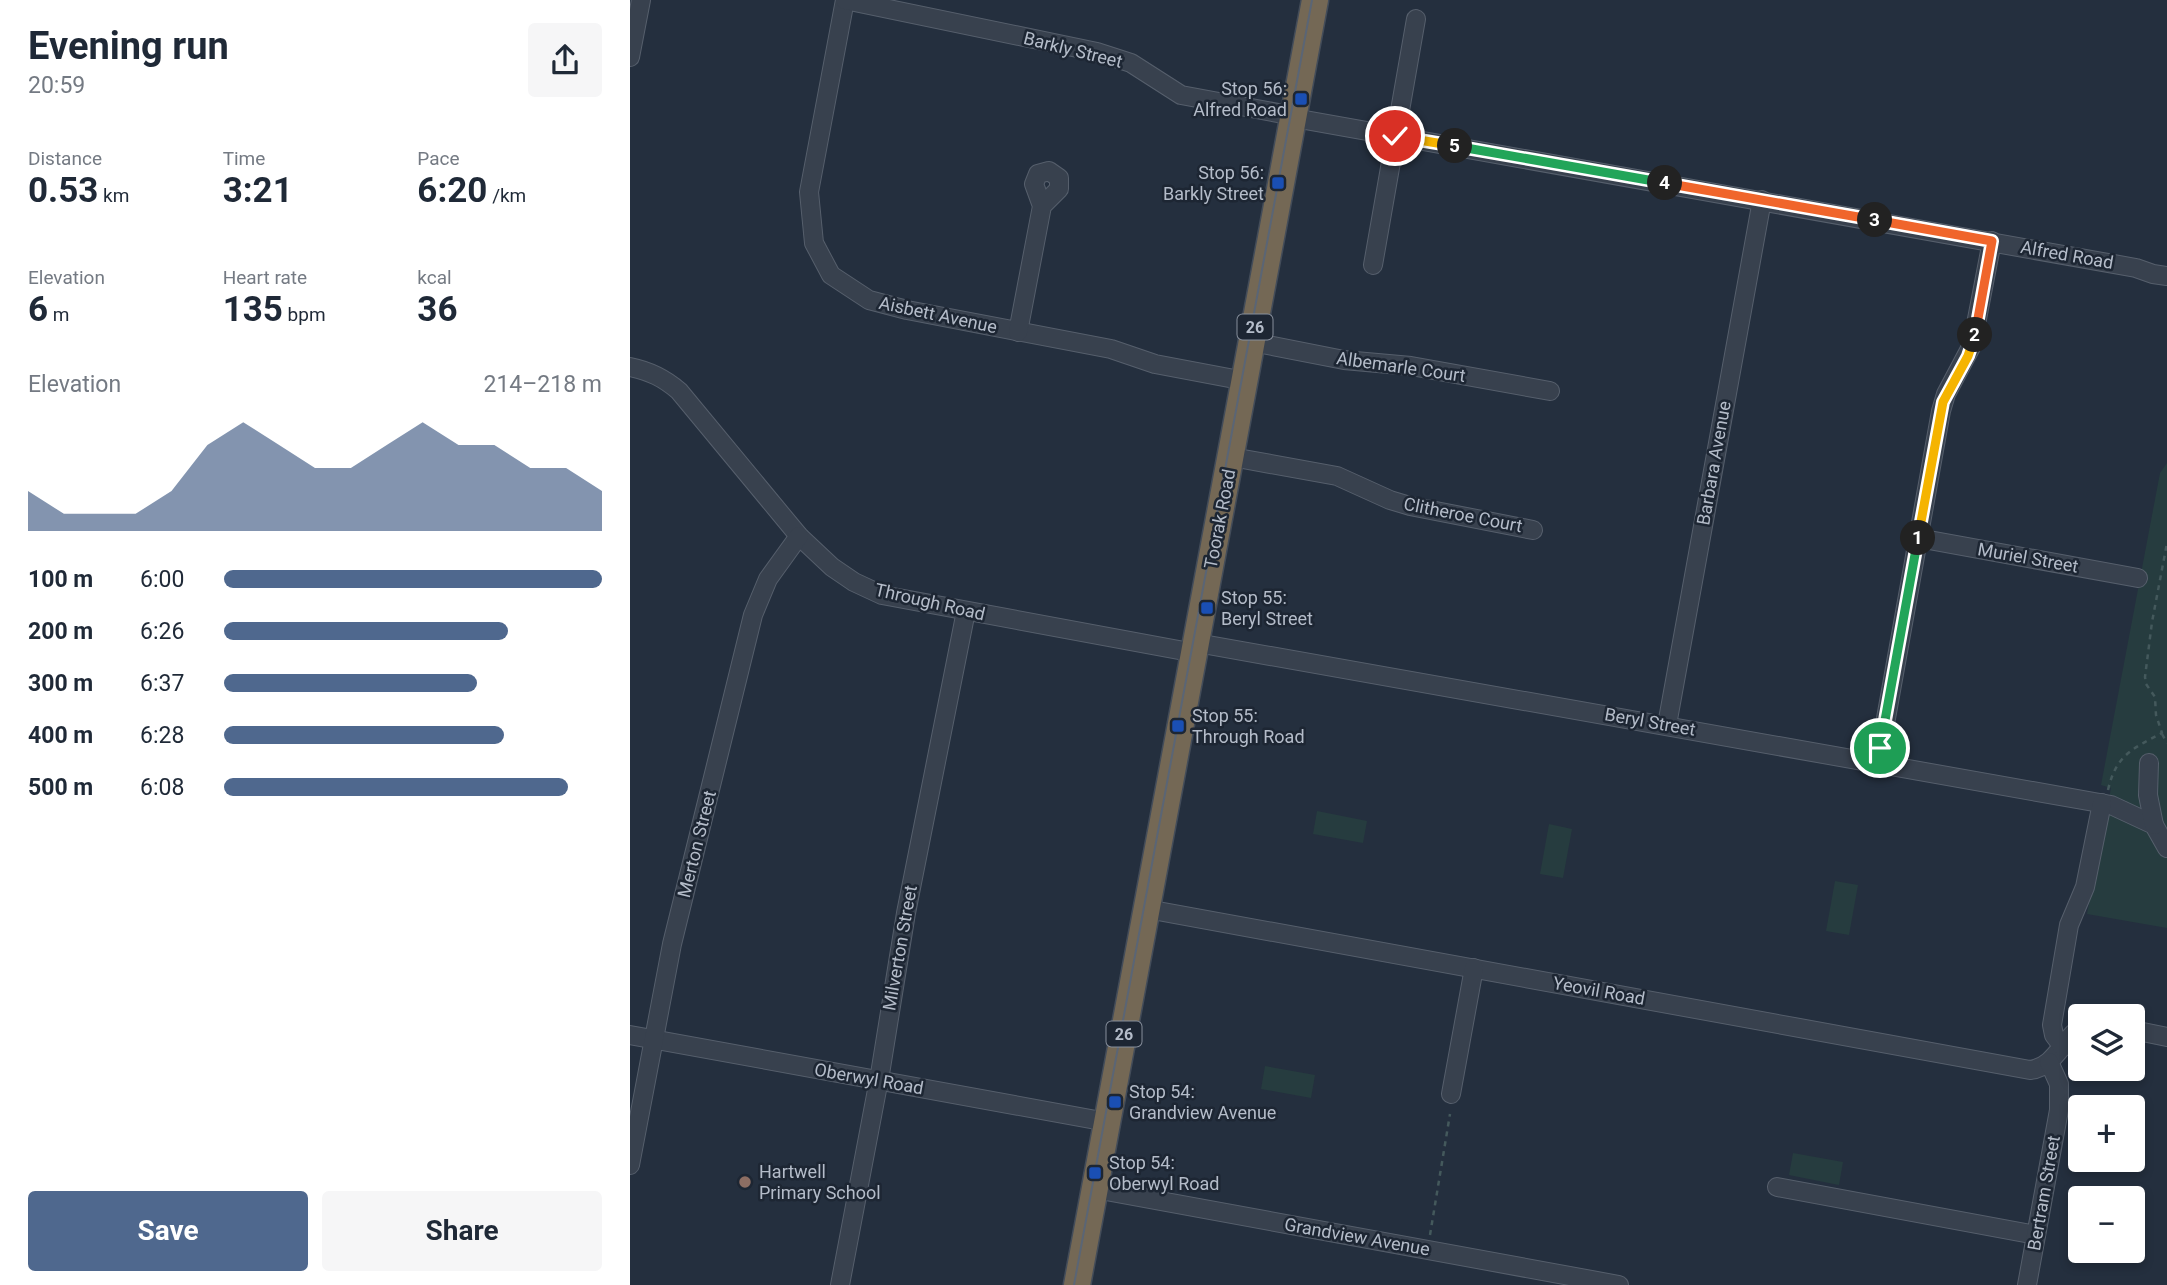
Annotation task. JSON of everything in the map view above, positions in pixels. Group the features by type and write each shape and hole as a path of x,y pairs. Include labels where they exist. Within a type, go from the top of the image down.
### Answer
{"highway":[{"name":"Toorak Road","path":"1077,1285 1315,0"}],"street":[{"path":"630,57 640,0"},
{"name":"Barkly Street","path":"845,0 1097,52 1131,64 1181,95 1294,117"},
{"name":"Aisbett Avenue","path":"845,0 809,192 814,243 831,275 869,300 907,310 1111,349 1155,364 1245,381"},
{"path":"1373,265 1416,19"},
{"name":"Alfred Road","path":"1294,117 1992,241 2167,276"},
{"name":"Barbara Avenue","path":"1667,725 1762,200"},
{"path":"1018,332 1042,206"},
{"path":"1878,764 1943,402 1972,345 1992,241"},
{"name":"Alfred Road","path":"2136,268 2167,264"},
{"name":"Albemarle Court","path":"1252,342 1344,360 1411,366 1550,391"},
{"name":"Through Road","path":"630,367 663,377 680,391 799,536 832,567 854,582 882,594 966,611 1196,648"},
{"name":"Clitheroe Court","path":"1232,457 1337,476 1399,503 1533,530"},
{"name":"Merton Street","path":"630,1165 672,944 753,615 768,579 799,536"},
{"name":"Muriel Street","path":"1918,538 2138,579"},
{"name":"Milverton Street","path":"840,1285 906,913 966,611"},
{"name":"Beryl Street","path":"1196,648 1667,725 1878,764 2105,797 2111,805 2154,825"},
{"path":"2149,763 2148,795 2154,825 2167,848"},
{"path":"2063,1047 2054,1035 2052,1025 2068,925 2085,887 2105,797"},
{"name":"Yeovil Road","path":"1147,909 2025,1069 2035,1070 2049,1062"},
{"path":"1451,1094 1474,968"},
{"path":"2145,1032 2167,1037"},
{"name":"Oberwyl Road","path":"630,1035 1107,1122"},
{"path":"2049,1062 2068,1041"},
{"name":"Bertram Street","path":"2027,1285 2059,1110 2059,1084 2049,1062"},
{"path":"1777,1187 2036,1235"},
{"name":"Grandview Avenue","path":"1095,1189 1619,1285"}],"path":[{"path":"2167,543 2153,613 2145,677 2146,684 2155,697 2156,715 2167,742"},
{"path":"2105,797 2114,769 2123,756 2162,733"},
{"path":"1430,1235 1450,1114"}],"green space":[{"path":"2167,463 2167,928 2087,914 2111,788 2101,785 2160,473"},
{"path":"1317,811 1367,821 1363,843 1313,834"},
{"path":"1549,824 1572,829 1563,878 1540,874"},
{"path":"1835,881 1858,885 1849,935 1826,931"},
{"path":"1265,1066 1315,1075 1311,1098 1261,1089"},
{"path":"1793,1153 1843,1162 1839,1185 1789,1175"}],"tram line":[{"path":"1074,1285 1312,0"}],"place":[{"name":"Stop 56: Alfred Road","path":"1301,99"},
{"name":"Stop 56: Barkly Street","path":"1278,183"},
{"name":"Stop 55: Beryl Street","path":"1207,608"},
{"name":"Stop 55: Through Road","path":"1178,726"},
{"name":"Stop 54: Grandview Avenue","path":"1115,1102"},
{"name":"Stop 54: Oberwyl Road","path":"1095,1173"},
{"name":"Hartwell Primary School","path":"745,1182"}],"route":[{"path":"1395,136 1992,241 1975,337 1968,356 1946,394 1941,411 1880,748"}]}
